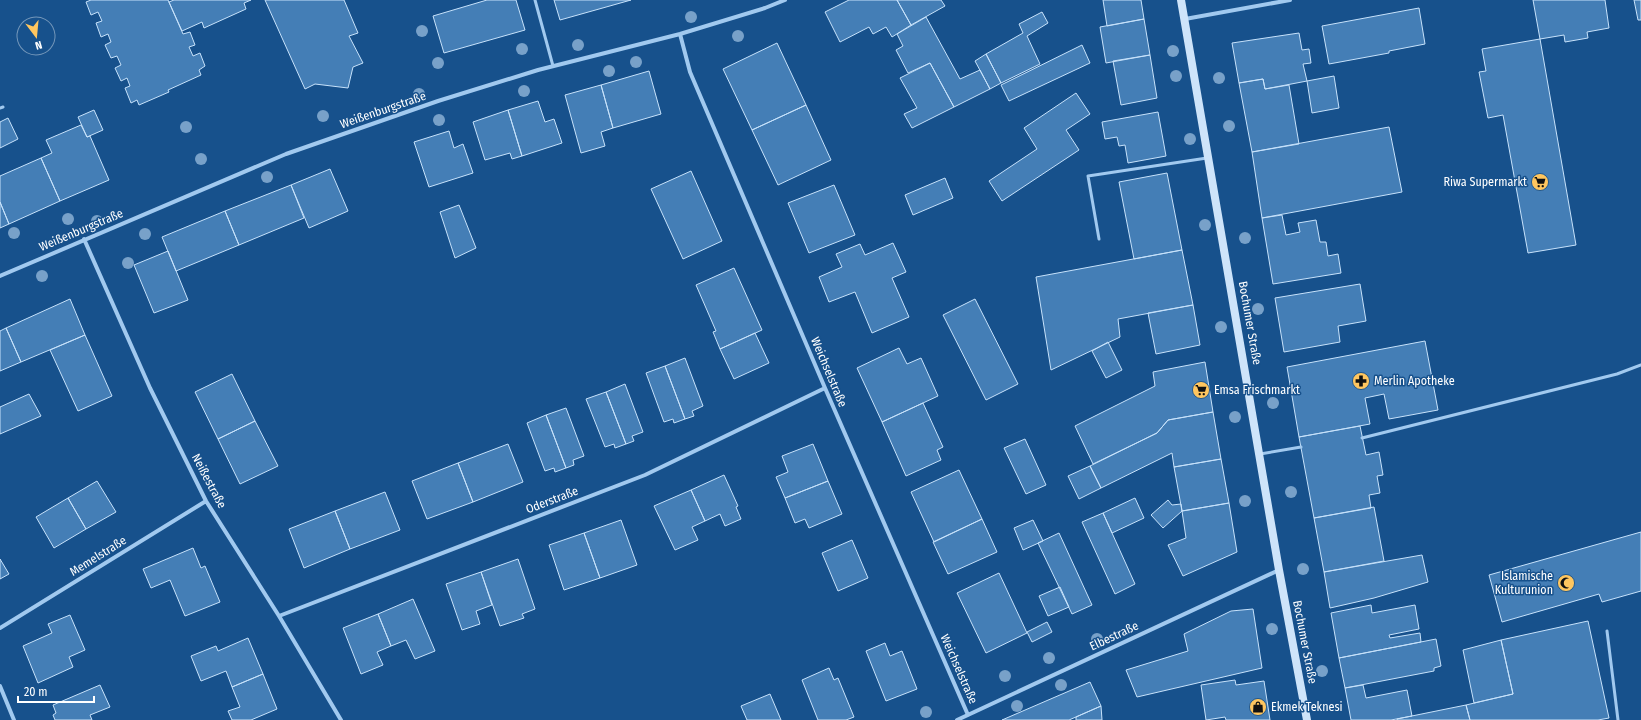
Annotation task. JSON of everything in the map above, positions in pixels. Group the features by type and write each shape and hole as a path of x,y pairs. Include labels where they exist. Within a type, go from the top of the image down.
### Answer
{"main road":[{"name":"Bochumer Straße","path":"1181,0 1279,570 1307,720"}],"street":[{"name":"Weißenburgstraße","path":"0,276 286,154 438,102 553,66 680,34 765,8 785,0"},
{"path":"1185,19 1290,0"},
{"name":"Weichselstraße","path":"680,34 690,72 825,388 968,715"},
{"name":"Neißestraße","path":"84,239 150,388 206,500 279,616 341,720"},
{"name":"Oderstraße","path":"279,616 644,475 825,388"},
{"name":"Memelstraße","path":"0,628 206,500"},
{"name":"Elbestraße","path":"957,720 1279,570"},
{"path":"0,686 14,720"}],"lane":[{"path":"534,0 553,66"},
{"path":"1099,239 1088,176 1209,158"},
{"path":"1362,438 1617,374 1641,365"},
{"path":"1260,454 1301,447"},
{"path":"1607,631 1618,720"}],"building":[{"path":"91,0 168,0 183,34 190,32 195,45 189,47 193,56 200,53 205,66 199,70 201,75 168,90 169,92 139,105 137,100 131,103 125,88 130,86 127,78 121,81 115,68 121,65 117,56 111,58 105,45 111,42 108,34 101,37 96,23 102,21 98,12 91,15 86,2"},
{"path":"174,0 251,0 244,3 246,9 204,28 202,22 182,31 169,2"},
{"path":"265,0 344,0 358,33 349,36 363,63 353,67 348,88 315,84 305,89"},
{"path":"487,0 516,0 525,30 444,53 433,16"},
{"path":"554,0 631,0 560,20"},
{"path":"849,0 897,0 911,25 892,37 886,27 873,34 869,27 840,42 825,12"},
{"path":"897,0 941,0 945,6 911,25"},
{"path":"1103,0 1141,0 1144,19 1107,26"},
{"path":"1533,0 1605,0 1609,28 1587,32 1588,38 1565,42 1564,35 1540,39"},
{"path":"1634,0 1641,0 1641,20 1638,20"},
{"path":"1419,8 1425,44 1389,51 1389,53 1329,64 1322,26"},
{"path":"1042,12 1048,23 1027,36 1040,64 1001,83 986,54 1023,33 1019,24"},
{"path":"926,17 960,79 980,70 990,89 954,107 930,63 908,73 896,50 903,46 897,34"},
{"path":"1144,19 1150,55 1106,63 1100,27"},
{"path":"1299,33 1302,50 1309,49 1311,63 1303,64 1307,81 1265,89 1263,79 1239,83 1232,43"},
{"name":"Riwa Supermarkt","path":"1540,39 1576,245 1528,253 1503,115 1488,118 1479,72 1486,71 1482,49"},
{"path":"777,43 806,105 752,130 723,69"},
{"path":"1082,45 1090,63 1009,101 1001,85"},
{"path":"986,54 1001,83 990,89 975,61"},
{"path":"1150,55 1157,98 1121,105 1113,61"},
{"path":"930,63 954,107 912,128 904,114 917,108 900,78"},
{"path":"649,71 661,114 613,128 601,85"},
{"path":"1334,76 1339,108 1312,113 1307,81"},
{"path":"1263,79 1265,89 1289,85 1299,144 1252,152 1239,83"},
{"path":"601,85 613,128 601,132 605,146 581,153 565,95"},
{"path":"1076,93 1090,114 1066,130 1079,150 1002,201 989,181 1037,149 1024,128"},
{"path":"538,101 545,122 554,119 562,143 522,156 508,110"},
{"path":"806,105 831,160 778,185 752,130"},
{"path":"94,110 103,130 87,137 78,117"},
{"path":"508,110 522,156 512,159 510,153 485,160 473,122"},
{"path":"1158,112 1166,156 1128,163 1125,145 1119,146 1117,137 1105,139 1102,122"},
{"path":"8,118 18,139 0,148 0,122"},
{"path":"81,125 87,137 90,136 109,180 60,201 41,158 52,153 46,140"},
{"path":"1389,127 1402,192 1262,218 1252,152"},
{"path":"449,131 454,148 463,144 473,173 429,187 414,142"},
{"path":"41,158 60,201 9,224 0,202 0,176"},
{"path":"330,169 348,211 309,228 291,185"},
{"path":"691,171 722,241 683,259 651,189"},
{"path":"1167,173 1182,250 1134,259 1119,182"},
{"path":"945,178 953,198 913,215 905,195"},
{"path":"291,185 304,218 239,245 225,211"},
{"path":"834,185 855,235 809,253 788,203"},
{"path":"0,202 9,224 0,228"},
{"path":"459,205 476,248 455,258 440,212"},
{"path":"225,211 239,245 176,271 162,237"},
{"path":"1282,215 1286,235 1300,232 1298,223 1316,220 1320,242 1326,242 1328,256 1338,254 1341,273 1273,284 1262,218"},
{"path":"893,243 906,272 892,278 909,317 872,333 855,292 829,302 819,277 842,267 836,254 860,244 865,255"},
{"path":"1182,250 1193,305 1118,319 1120,337 1051,370 1036,277"},
{"path":"168,251 188,300 154,313 134,265"},
{"path":"734,268 762,330 720,349 713,332 716,331 696,285"},
{"path":"1360,284 1366,321 1338,326 1340,342 1284,352 1275,298"},
{"path":"70,299 85,335 21,362 6,328"},
{"path":"975,299 1018,384 986,400 943,315"},
{"path":"1193,305 1200,345 1156,354 1148,313"},
{"path":"6,328 21,362 0,371 0,331"},
{"path":"755,333 769,363 734,379 720,349"},
{"path":"85,335 112,396 78,411 50,350"},
{"name":"Merlin Apotheke","path":"1425,341 1438,410 1389,419 1384,394 1365,398 1370,424 1299,437 1287,367"},
{"path":"1108,342 1122,370 1106,378 1092,351"},
{"path":"899,348 907,364 921,358 938,396 882,422 857,368"},
{"path":"685,358 703,406 692,411 694,416 685,419 665,366"},
{"path":"1205,362 1213,412 1168,420 1157,433 1093,464 1075,426 1155,386 1153,372"},
{"path":"665,366 685,419 674,423 673,419 664,422 646,373"},
{"path":"232,374 255,421 218,439 195,392"},
{"path":"625,384 643,432 632,436 634,441 626,444 606,392"},
{"path":"606,392 626,444 615,448 614,444 605,447 586,399"},
{"path":"29,394 41,416 0,434 0,407"},
{"path":"923,403 943,447 937,450 941,460 906,476 882,422"},
{"path":"566,408 584,456 573,460 574,465 566,468 546,415"},
{"path":"1213,412 1221,459 1174,467 1172,453 1101,488 1090,466 1157,433 1168,420"},
{"path":"546,415 566,468 555,472 554,468 545,471 527,423"},
{"path":"255,421 278,466 240,484 218,439"},
{"path":"1360,426 1366,455 1379,452 1383,475 1377,476 1380,493 1369,495 1371,508 1314,518 1299,437"},
{"path":"1025,439 1046,485 1026,494 1004,448"},
{"path":"508,444 523,482 473,502 458,463"},
{"path":"813,444 828,481 785,498 776,477 788,472 782,456"},
{"path":"1221,459 1229,503 1182,511 1174,467"},
{"path":"458,463 473,502 427,519 412,481"},
{"path":"1090,466 1101,488 1079,499 1068,476"},
{"path":"959,470 982,519 934,542 911,492"},
{"path":"724,475 738,506 736,507 741,519 725,526 720,514 705,521 691,490"},
{"path":"97,481 116,512 86,529 68,498"},
{"path":"828,481 842,514 809,528 805,519 795,523 785,498"},
{"path":"691,490 705,521 692,527 698,540 675,550 654,506"},
{"path":"385,492 400,530 350,549 335,511"},
{"path":"68,498 86,529 54,548 36,517"},
{"path":"1135,498 1144,518 1112,533 1103,513"},
{"path":"1168,500 1172,505 1181,504 1182,511 1163,528 1151,515"},
{"path":"1229,503 1237,552 1183,576 1168,545 1186,538 1182,511"},
{"path":"1374,507 1384,561 1324,572 1314,518"},
{"path":"335,511 350,549 304,568 289,529"},
{"path":"1103,513 1135,584 1115,594 1082,522"},
{"path":"982,519 997,552 948,574 933,542"},
{"path":"621,520 637,565 600,578 584,533"},
{"path":"1033,520 1043,541 1023,550 1014,528"},
{"name":"Islamische Kulturunion","path":"1641,532 1641,591 1602,602 1599,594 1502,622 1489,575"},
{"path":"584,533 600,578 564,590 549,545"},
{"path":"1059,533 1092,605 1072,614 1038,543"},
{"path":"852,540 868,578 838,591 822,553"},
{"path":"193,548 201,568 205,566 220,602 185,616 170,580 151,588 143,569"},
{"path":"1422,555 1428,582 1374,598 1330,608 1324,572"},
{"path":"0,559 9,574 0,579"},
{"path":"518,559 535,609 522,614 524,618 500,626 481,572"},
{"path":"481,572 492,605 476,611 480,624 462,630 446,584"},
{"path":"999,573 1027,633 986,653 957,593"},
{"path":"1060,587 1069,607 1048,616 1039,596"},
{"path":"413,599 435,651 415,659 406,640 391,646 378,614"},
{"path":"1371,605 1372,613 1415,605 1419,629 1389,635 1390,638 1420,633 1421,642 1339,658 1331,613"},
{"path":"1253,609 1262,668 1137,697 1126,670 1188,651 1184,634 1231,611"},
{"path":"378,614 391,646 377,652 383,665 361,674 343,628"},
{"path":"70,615 85,650 69,657 73,667 38,683 23,646 52,633 48,624"},
{"path":"1588,621 1609,718 1598,720 1470,720 1466,705 1513,694 1501,640"},
{"path":"1047,622 1052,632 1032,642 1027,632"},
{"path":"248,638 263,674 232,687 226,671 201,681 191,656 216,646 218,651"},
{"path":"1436,639 1441,666 1434,668 1434,671 1345,688 1339,658"},
{"path":"1501,640 1513,694 1474,703 1463,650"},
{"path":"885,643 890,656 902,651 917,689 886,701 866,651"},
{"path":"829,668 834,680 838,678 854,717 846,720 818,720 802,680"},
{"path":"263,674 277,709 251,720 232,720 228,711 240,707 232,687"},
{"path":"1235,680 1236,685 1264,681 1270,720 1226,720 1225,717 1206,720 1201,685"},
{"path":"1090,682 1101,706 1069,720 1002,720"},
{"path":"100,685 110,707 90,715 92,720 55,720 53,715 56,713 53,705"},
{"path":"1363,685 1366,698 1407,690 1412,716 1391,720 1351,720 1345,688"},
{"path":"770,694 781,720 747,720 741,706"},
{"path":"1466,705 1470,720 1397,720 1397,719"},
{"path":"1101,706 1102,720 1076,720 1076,717"}],"place":[{"name":"Riwa Supermarkt","path":"1540,182"},
{"name":"Merlin Apotheke","path":"1361,381"},
{"name":"Emsa Frischmarkt","path":"1201,390"},
{"name":"Islamische Kulturunion","path":"1566,583"},
{"name":"Ekmek Teknesi","path":"1258,707"}]}
